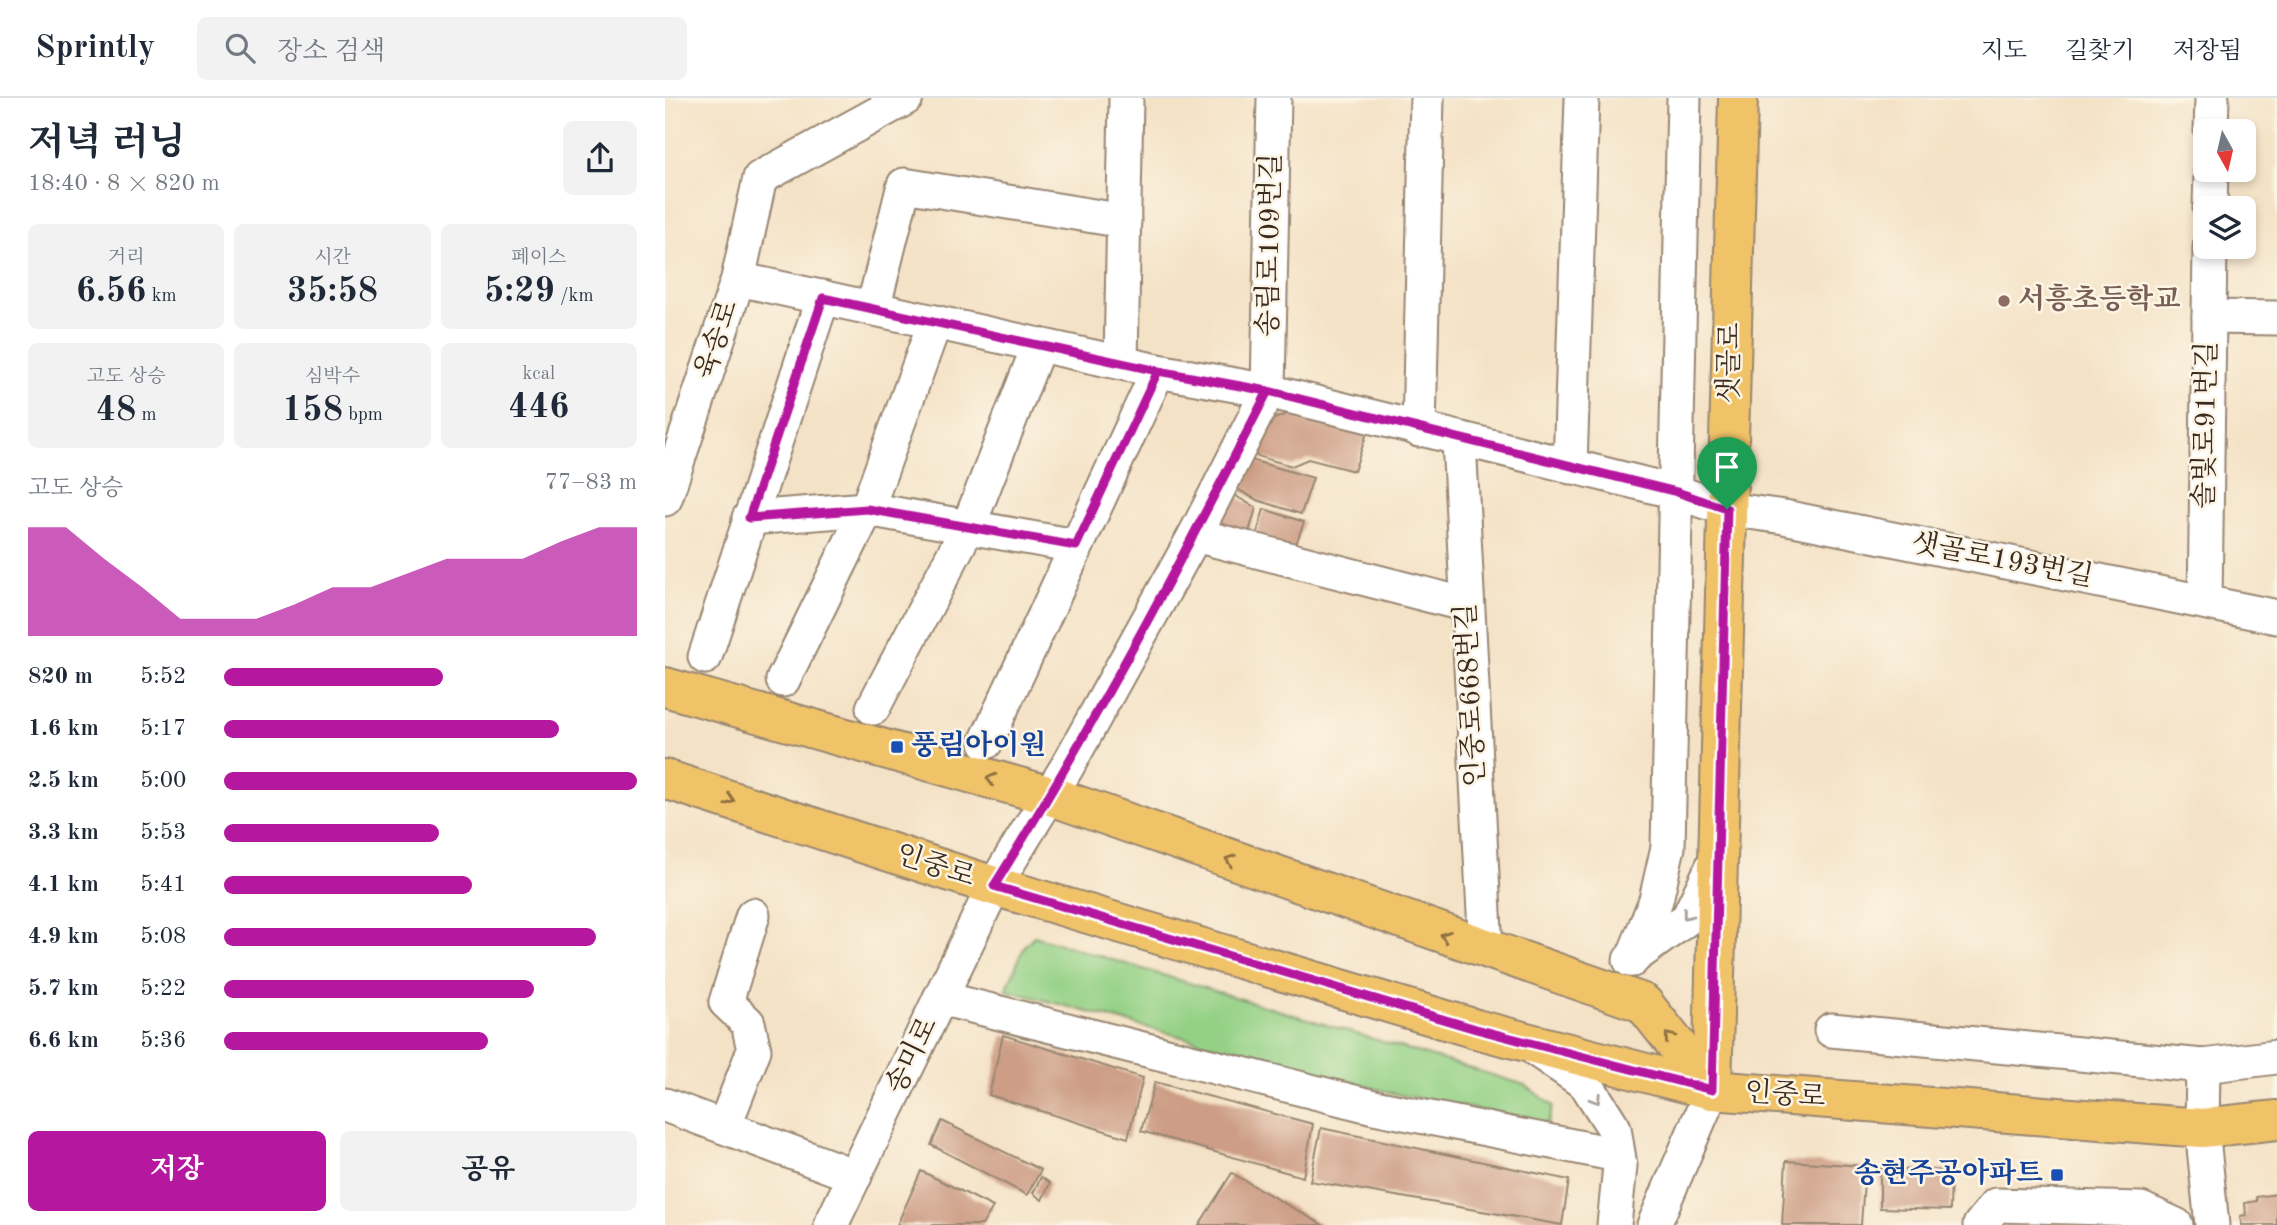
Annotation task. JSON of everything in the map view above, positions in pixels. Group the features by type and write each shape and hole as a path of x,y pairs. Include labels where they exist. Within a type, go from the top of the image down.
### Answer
{"main road":[{"name":"샛골로","path":"1712,1090 1738,98"},
{"path":"665,687 1051,796 1643,1003 1712,1090"},
{"name":"인중로","path":"665,779 994,886 1525,1041 1712,1090 2202,1128 2277,1120"}],"street":[{"name":"육송로","path":"665,499 739,279 760,178 906,98"},
{"path":"1121,362 1126,98"},
{"name":"송림로109번길","path":"1268,391 1274,98"},
{"path":"1419,430 1427,98"},
{"path":"1570,467 1582,98"},
{"path":"1632,960 1656,900 1668,847 1684,98"},
{"path":"2211,119 2212,98"},
{"path":"873,309 904,185 1124,221"},
{"name":"솔빛로91번길","path":"2205,602 2210,259"},
{"name":"샛골로193번길","path":"739,279 1158,371 1268,391 1677,492 1727,509 1784,517 2277,617"},
{"path":"705,657 823,298"},
{"path":"2209,317 2277,317"},
{"path":"783,680 867,509 935,322"},
{"path":"873,708 969,525 1039,345"},
{"path":"986,742 1158,371"},
{"name":"송미로","path":"831,1225 994,886 1051,796 1195,535 1268,391"},
{"name":"인중로668번길","path":"1459,440 1486,950"},
{"path":"749,518 867,509 1076,546"},
{"path":"1195,535 1467,605"},
{"path":"1583,983 1632,960 1688,918 1718,855"},
{"path":"723,1127 754,1050 748,1023 726,1002 753,915"},
{"path":"940,999 1374,1107 1618,1155"},
{"path":"1831,1030 2203,1066 2277,1057"},
{"path":"1525,1041 1586,1084 1614,1128 1620,1166 1614,1225"},
{"path":"2203,1066 2202,1128 2212,1225"},
{"path":"1654,1225 1712,1090"},
{"path":"665,1105 855,1176"},
{"path":"1980,1225 1996,1205 2081,1217 2141,1209 2176,1225"}],"green space":[{"path":"1034,936 1525,1085 1553,1106 1548,1123 1396,1094 1006,990 1025,945"}],"building":[{"path":"1292,412 1368,430 1354,471 1308,459 1292,466 1250,454 1269,421"},
{"path":"1251,460 1313,478 1301,514 1257,500 1233,487"},
{"path":"1229,492 1256,508 1245,546 1206,537"},
{"path":"1264,509 1304,522 1292,555 1253,546"},
{"path":"1003,1035 1143,1078 1128,1138 989,1095"},
{"path":"1155,1082 1313,1124 1303,1177 1141,1131"},
{"path":"942,1121 1041,1170 1027,1195 931,1145"},
{"path":"1321,1128 1569,1180 1562,1225 1310,1181"},
{"path":"1786,1161 1865,1166 1861,1225 1782,1225"},
{"path":"1880,1169 1951,1171 1950,1210 1880,1208"},
{"path":"921,1171 993,1207 982,1225 897,1225"},
{"path":"1232,1173 1254,1186 1323,1225 1199,1225"},
{"path":"1041,1177 1050,1183 1042,1200 1033,1193"},
{"path":"2277,1194 2277,1225 2242,1225 2240,1216 2246,1215 2245,1203 2257,1201 2256,1197"}],"place":[{"name":"서흥초등학교","path":"2004,301"},
{"name":"풍림아이원","path":"897,747"},
{"name":"송현주공아파트","path":"2057,1175"}],"route":[{"path":"1727,509 1677,492 1268,391 1158,371 1076,546 867,509 749,518 823,298 1158,371 1213,381 1268,391 1195,535 1051,796 994,886 1476,1029 1712,1090 1727,509"}]}
